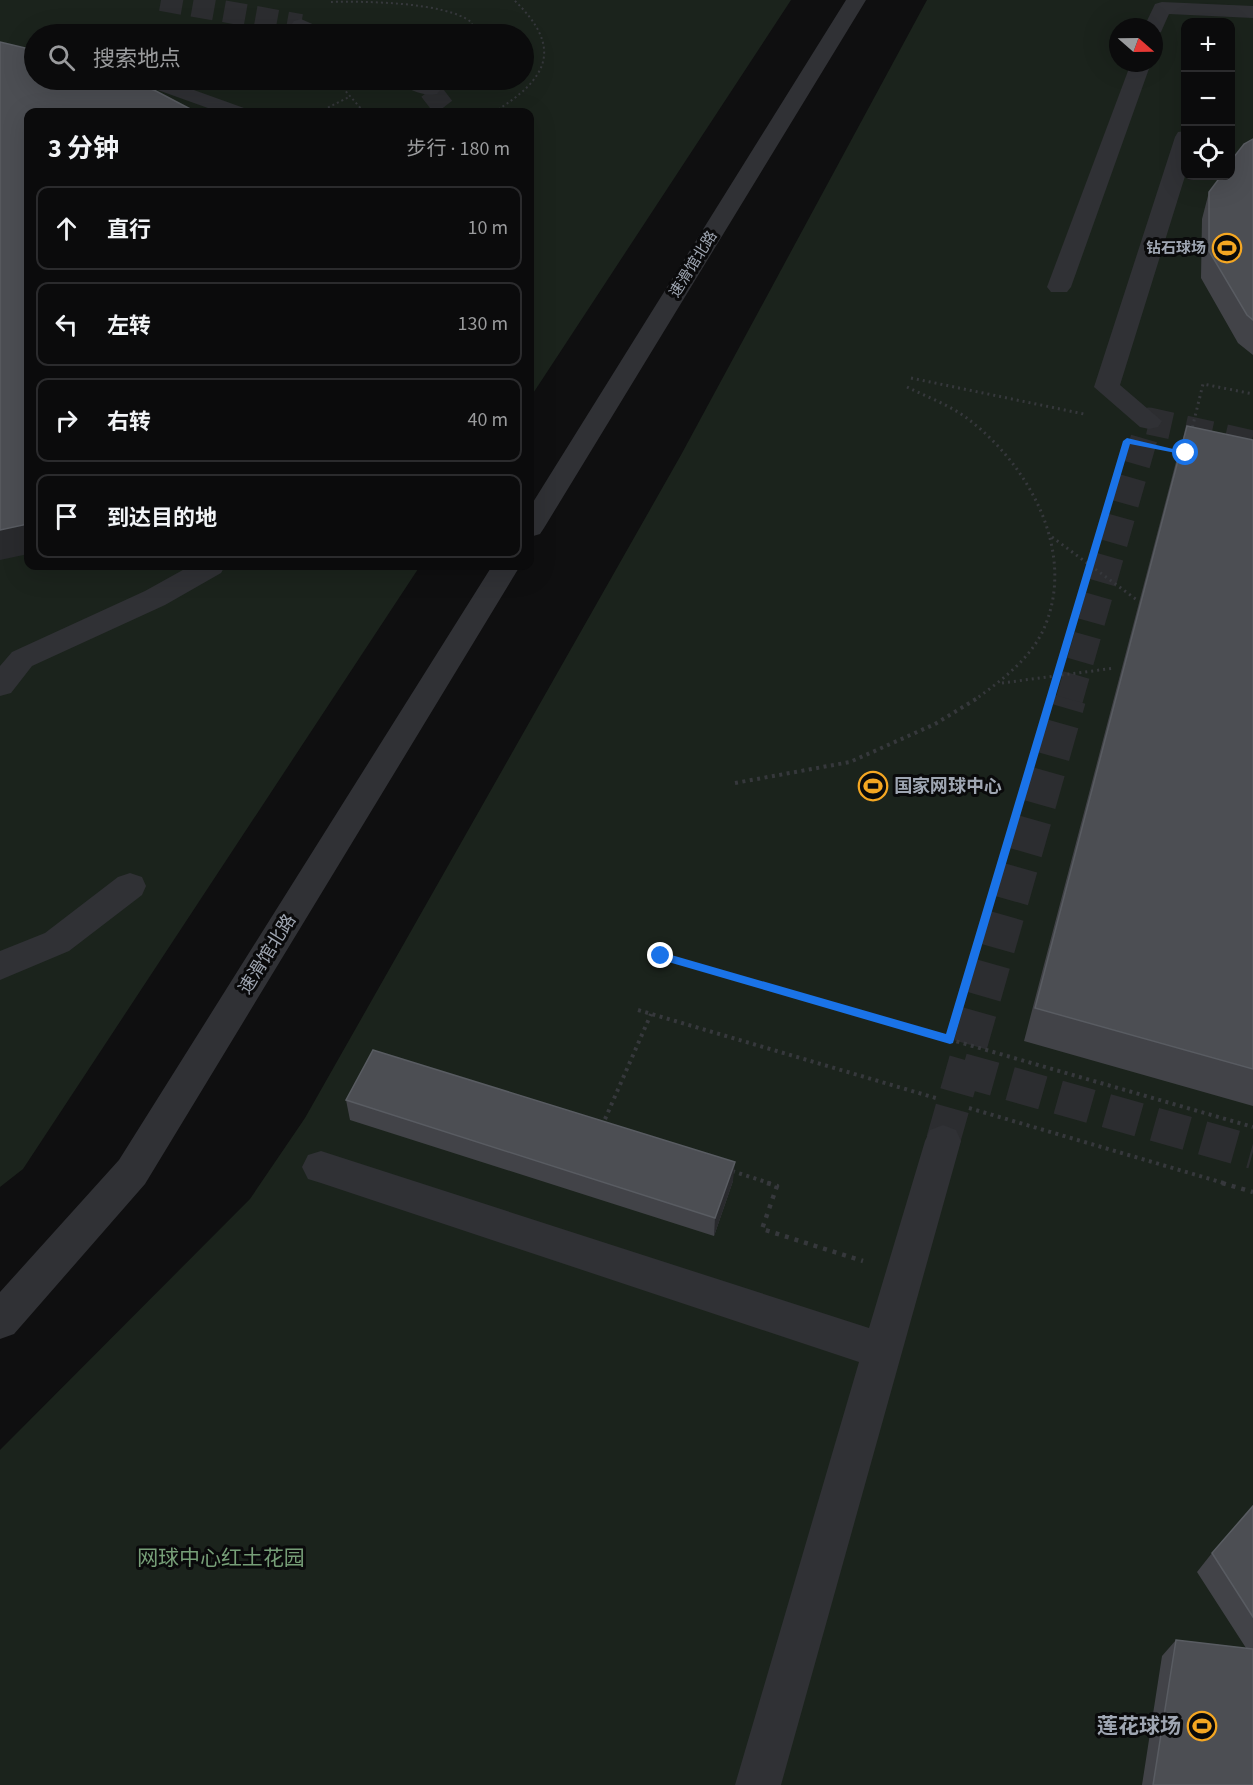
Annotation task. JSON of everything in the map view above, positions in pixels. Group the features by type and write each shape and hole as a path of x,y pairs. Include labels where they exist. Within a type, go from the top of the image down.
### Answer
{"street":[{"name":"速滑馆北路","path":"534,522 856,0"},
{"path":"1158,18 1162,8 1253,12"},
{"path":"1235,21 1253,12"},
{"path":"1059,286 1138,72"},
{"path":"176,90 226,108"},
{"path":"1149,421 1107,387 1181,150"},
{"path":"0,686 22,659 155,598 204,570"},
{"name":"速滑馆北路","path":"0,1321 132,1172 504,570"},
{"path":"0,966 57,942 130,886"},
{"path":"758,1785 943,1141"},
{"path":"321,1167 882,1351"}],"path":[{"path":"307,24 302,16 311,8 344,0 453,13 473,24"},
{"path":"514,0 527,11 542,32 545,61 534,81"},
{"path":"343,90 360,108"},
{"path":"501,108 526,90"},
{"path":"328,108 349,98"},
{"path":"735,783 844,764 938,724 1001,683 1041,639 1057,588 1052,536 1035,499 1005,457 967,418 907,387"},
{"path":"950,1040 1127,441"},
{"path":"1052,536 1137,600"},
{"path":"1001,683 1115,668"},
{"path":"661,956 1253,1127"},
{"path":"612,1131 602,1127 651,1014"},
{"path":"722,1168 777,1186 762,1229 904,1273"}],"green space":[{"path":"0,0 791,0 534,392 534,108 24,108 24,570 417,570 23,1169 0,1187"},
{"name":"国家网球中心","path":"927,0 1253,0 1253,1785 0,1785 0,1450 250,1199 305,1118 681,455"}],"building":[{"path":"0,42 24,48 24,90 153,90 188,108 24,108 24,525 0,530"},
{"name":"钻石球场","path":"1253,139 1253,320 1247,315 1209,251 1209,192 1218,180 1235,180 1235,156 1244,144"},
{"path":"1187,426 1253,440 1253,1069 1035,1008"},
{"path":"373,1050 735,1162 715,1218 346,1100"},
{"path":"1253,1506 1253,1617 1212,1553"},
{"name":"莲花球场","path":"1176,1640 1253,1649 1253,1785 1153,1785"}],"tunnel":[{"path":"161,0 295,24"},
{"path":"430,90 444,108"},
{"path":"1069,701 1149,421 1253,444"},
{"path":"963,1070 1069,699"},
{"path":"943,1141 963,1070"},
{"path":"963,1070 1253,1152"}],"place":[{"name":"钻石球场","path":"1227,248"},
{"name":"国家网球中心","path":"873,786"},
{"name":"莲花球场","path":"1202,1726"}],"route":[{"path":"661,956 950,1040 1127,441 1186,453"}],"park label":[{"name":"网球中心红土花园","path":"221,1558"}]}
